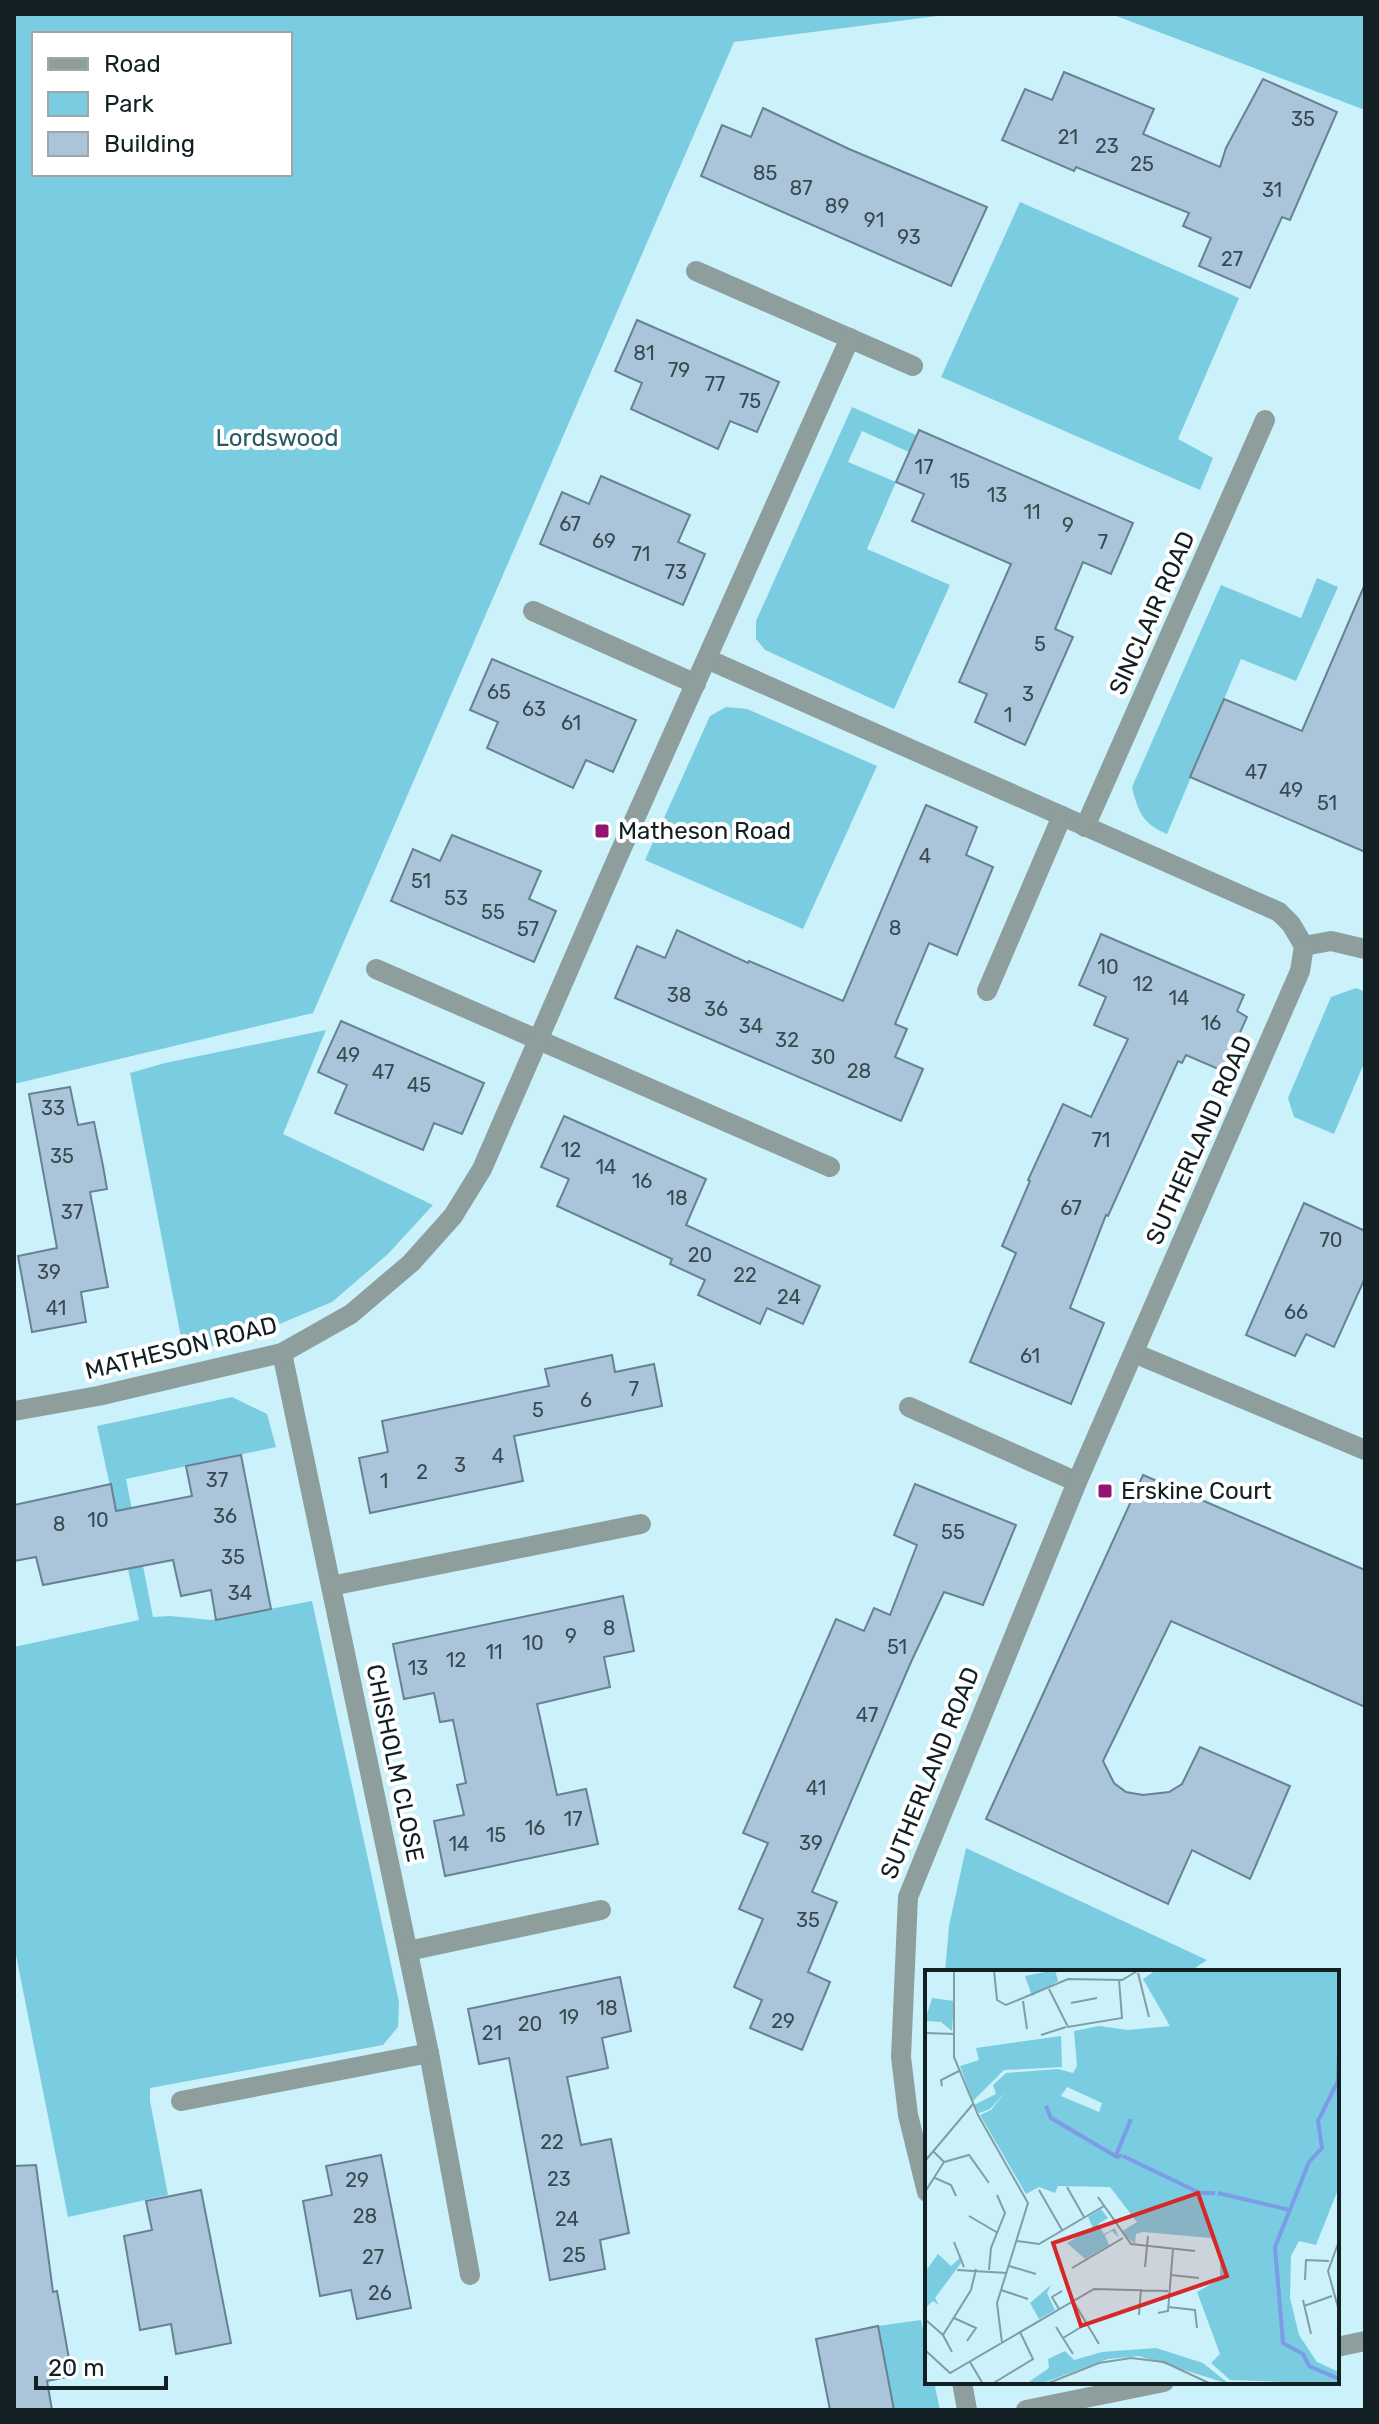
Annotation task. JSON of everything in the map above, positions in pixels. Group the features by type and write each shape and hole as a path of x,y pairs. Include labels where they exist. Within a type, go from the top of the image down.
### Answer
{"street":[{"path":"696,271 913,366"},
{"name":"MATHESON ROAD","path":"14,1411 98,1396 282,1353 351,1314 411,1263 453,1216 482,1169 850,338"},
{"name":"SINCLAIR ROAD","path":"1085,827 1265,420"},
{"path":"533,611 696,684"},
{"path":"707,659 1279,912 1291,924 1304,946 1331,941 1365,949"},
{"path":"987,991 1062,816"},
{"name":"SUTHERLAND ROAD","path":"925,2184 908,2115 901,2057 908,1897 1077,1482 1300,971 1304,946"},
{"path":"376,969 830,1167"},
{"name":"CHISHOLM CLOSE","path":"282,1353 429,2053 470,2275"},
{"path":"1134,1353 1365,1450"},
{"path":"909,1407 1077,1482"},
{"path":"331,1586 641,1524"},
{"path":"408,1951 601,1910"},
{"path":"181,2101 429,2053"},
{"path":"1339,2347 1365,2341"},
{"path":"962,2384 967,2410"},
{"path":"1026,2410 1154,2384"}],"green space":[{"name":"Lordswood","path":"14,14 953,14 734,42 313,1013 14,1084"},
{"path":"1111,14 1365,14 1365,110"},
{"path":"1020,202 1239,298 1178,439 1213,458 1200,490 941,377"},
{"path":"852,407 916,435 909,452 862,431 848,462 896,482 867,549 950,585 894,709 765,650 756,639 756,621"},
{"path":"1317,578 1338,587 1296,681 1241,659 1167,834 1152,826 1139,810 1132,787 1221,585 1301,618"},
{"path":"726,707 747,709 877,766 803,929 645,860 710,716"},
{"path":"1356,988 1365,992 1365,1061 1334,1134 1294,1117 1288,1098 1331,997"},
{"path":"326,1030 283,1134 433,1205 388,1254 332,1302 246,1338 184,1353 130,1073"},
{"path":"232,1397 267,1414 276,1447 126,1479 153,1617 211,1620 312,1601 399,2002 398,2027 383,2045 150,2088 168,2195 68,2217 14,1945 14,1647 139,1620 97,1426"},
{"path":"966,1848 1207,1960 1192,1970 945,1970 949,1926"},
{"path":"921,2320 925,2338 925,2384 934,2384 940,2410 894,2410 878,2326"}],"building":[{"path":"1064,72 1154,109 1143,134 1220,167 1226,148 1263,79 1337,112 1290,220 1282,217 1250,288 1199,266 1211,238 1183,226 1189,213 1076,167 1074,171 1002,140 1025,89 1052,100"},
{"path":"763,108 849,149 987,207 951,286 701,176 722,125 751,137"},
{"path":"637,320 779,382 757,432 730,421 718,449 631,409 642,383 615,371"},
{"path":"919,430 1133,523 1111,574 1083,562 1055,629 1073,637 1025,745 975,722 987,694 959,682 1011,564 912,521 924,494 896,482"},
{"path":"601,476 690,515 678,542 705,554 683,605 540,544 562,492 589,504"},
{"path":"1365,584 1365,852 1190,777 1224,699 1302,731"},
{"path":"492,659 636,720 613,772 586,760 573,788 487,748 498,722 470,710"},
{"path":"926,805 977,827 966,855 993,867 957,955 929,943 895,1024 907,1029 895,1057 923,1069 901,1121 615,998 637,946 665,958 677,930 748,963 843,1001"},
{"path":"452,835 541,871 529,899 556,911 534,962 391,901 413,849 440,861"},
{"path":"1101,934 1244,995 1237,1011 1247,1017 1223,1071 1186,1055 1182,1063 1178,1061 1106,1215 1070,1308 1104,1323 1071,1404 970,1362 1016,1253 1002,1246 1063,1104 1091,1117 1128,1039 1094,1025 1106,997 1079,985"},
{"path":"341,1021 484,1083 462,1134 434,1123 423,1150 335,1113 347,1085 318,1072"},
{"path":"70,1087 78,1125 94,1122 103,1166 107,1189 90,1192 108,1287 81,1292 86,1322 32,1332 18,1256 57,1248 29,1094"},
{"path":"564,1116 706,1179 686,1225 820,1286 803,1324 767,1308 760,1324 698,1295 705,1280 670,1264 672,1259 557,1206 569,1179 541,1167"},
{"path":"1304,1203 1365,1231 1365,1278 1334,1347 1306,1334 1295,1356 1246,1335"},
{"path":"612,1355 615,1372 654,1364 662,1406 514,1436 523,1481 370,1513 359,1458 388,1452 382,1421 549,1386 545,1369"},
{"path":"241,1455 271,1609 216,1620 211,1590 181,1596 173,1560 43,1585 36,1557 14,1561 14,1505 111,1484 116,1511 192,1496 186,1466"},
{"path":"1143,1475 1365,1570 1365,1707 1171,1621 1103,1761 1114,1783 1126,1792 1143,1795 1169,1792 1182,1784 1200,1747 1290,1786 1250,1879 1192,1850 1168,1904 986,1819"},
{"path":"915,1484 1016,1525 983,1605 944,1592 812,1892 837,1902 808,1972 830,1982 802,2050 750,2028 762,2000 734,1987 763,1919 739,1909 768,1843 743,1833 836,1619 864,1631 874,1608 890,1615 917,1545 894,1535"},
{"path":"623,1596 634,1651 604,1657 610,1687 537,1704 557,1795 586,1789 598,1844 445,1876 434,1821 464,1815 457,1785 466,1783 453,1720 440,1722 434,1693 404,1699 393,1644"},
{"path":"620,1977 631,2031 602,2038 608,2068 567,2077 581,2145 611,2139 629,2233 600,2240 605,2269 550,2280 509,2058 479,2064 468,2009"},
{"path":"381,2155 411,2308 357,2319 351,2290 320,2296 303,2201 332,2195 326,2166"},
{"path":"36,2165 53,2292 57,2291 72,2376 47,2381 52,2410 14,2410 14,2166"},
{"path":"201,2190 231,2343 176,2354 171,2324 140,2330 124,2236 152,2230 146,2201"},
{"path":"878,2326 894,2410 830,2410 816,2339"}],"place":[{"name":"Matheson Road","path":"602,831"},
{"name":"Erskine Court","path":"1105,1491"}]}
